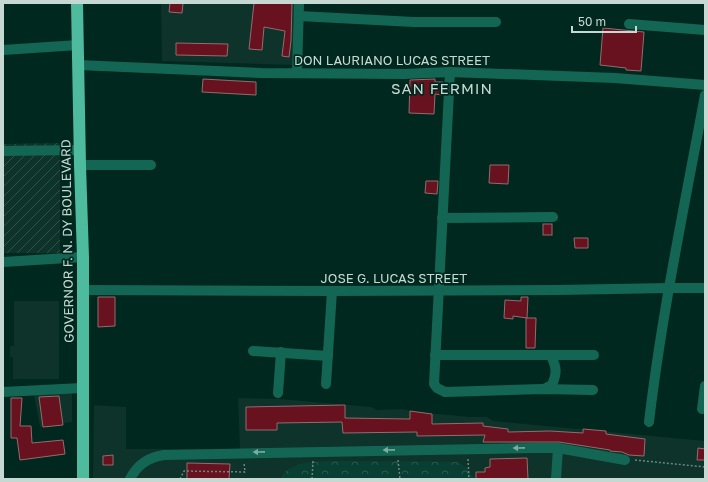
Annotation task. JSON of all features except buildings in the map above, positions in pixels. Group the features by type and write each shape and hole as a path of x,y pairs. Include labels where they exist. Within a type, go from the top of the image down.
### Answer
{"highway":[{"name":"GOVERNOR F. N. DY BOULEVARD","path":"77,3 79,150 83,257 83,479"}],"street":[{"path":"297,73 299,3"},
{"path":"299,16 414,22 496,22"},
{"path":"628,24 705,30"},
{"path":"3,50 78,45"},
{"name":"DON LAURIANO LUCAS STREET","path":"78,64 197,71 404,74 450,72 615,78 705,85"},
{"path":"450,72 434,384 440,391 445,392 542,389 593,390"},
{"path":"649,422 670,288 705,95"},
{"path":"3,151 79,150"},
{"path":"80,165 151,164"},
{"path":"442,218 553,217"},
{"path":"3,262 83,257"},
{"name":"JOSE G. LUCAS STREET","path":"83,290 332,291 705,288"},
{"path":"326,384 332,291"},
{"path":"253,351 328,356"},
{"path":"278,393 281,352"},
{"path":"436,355 594,356"},
{"path":"542,389 552,385 554,380 556,366 551,356"},
{"path":"702,409 705,386"},
{"path":"3,392 82,388"},
{"path":"556,479 558,448"},
{"path":"130,479 136,469 148,459 156,456 244,453 558,448 625,460"}],"path":[{"path":"467,449 469,479"},
{"path":"398,450 400,479"},
{"path":"312,479 314,452"},
{"path":"180,479 184,471 244,472 244,453"},
{"path":"625,460 705,467"}],"shaded area":[{"path":"161,3 296,3 294,65 162,61"},
{"path":"60,143 60,253 3,253 3,144"},
{"path":"14,301 59,301 59,379 13,379 13,357 10,357 10,346 14,346"},
{"path":"72,393 72,422 40,427 34,395"},
{"path":"238,398 280,399 371,407 377,410 402,409 416,412 487,417 493,421 705,441 705,479 93,479 94,405 126,407 126,449 240,449"}],"green space":[{"path":"314,462 457,462 463,465 471,473 474,479 280,479 291,468 298,465"}],"district":[{"name":"SAN FERMIN","path":"442,88"}]}
